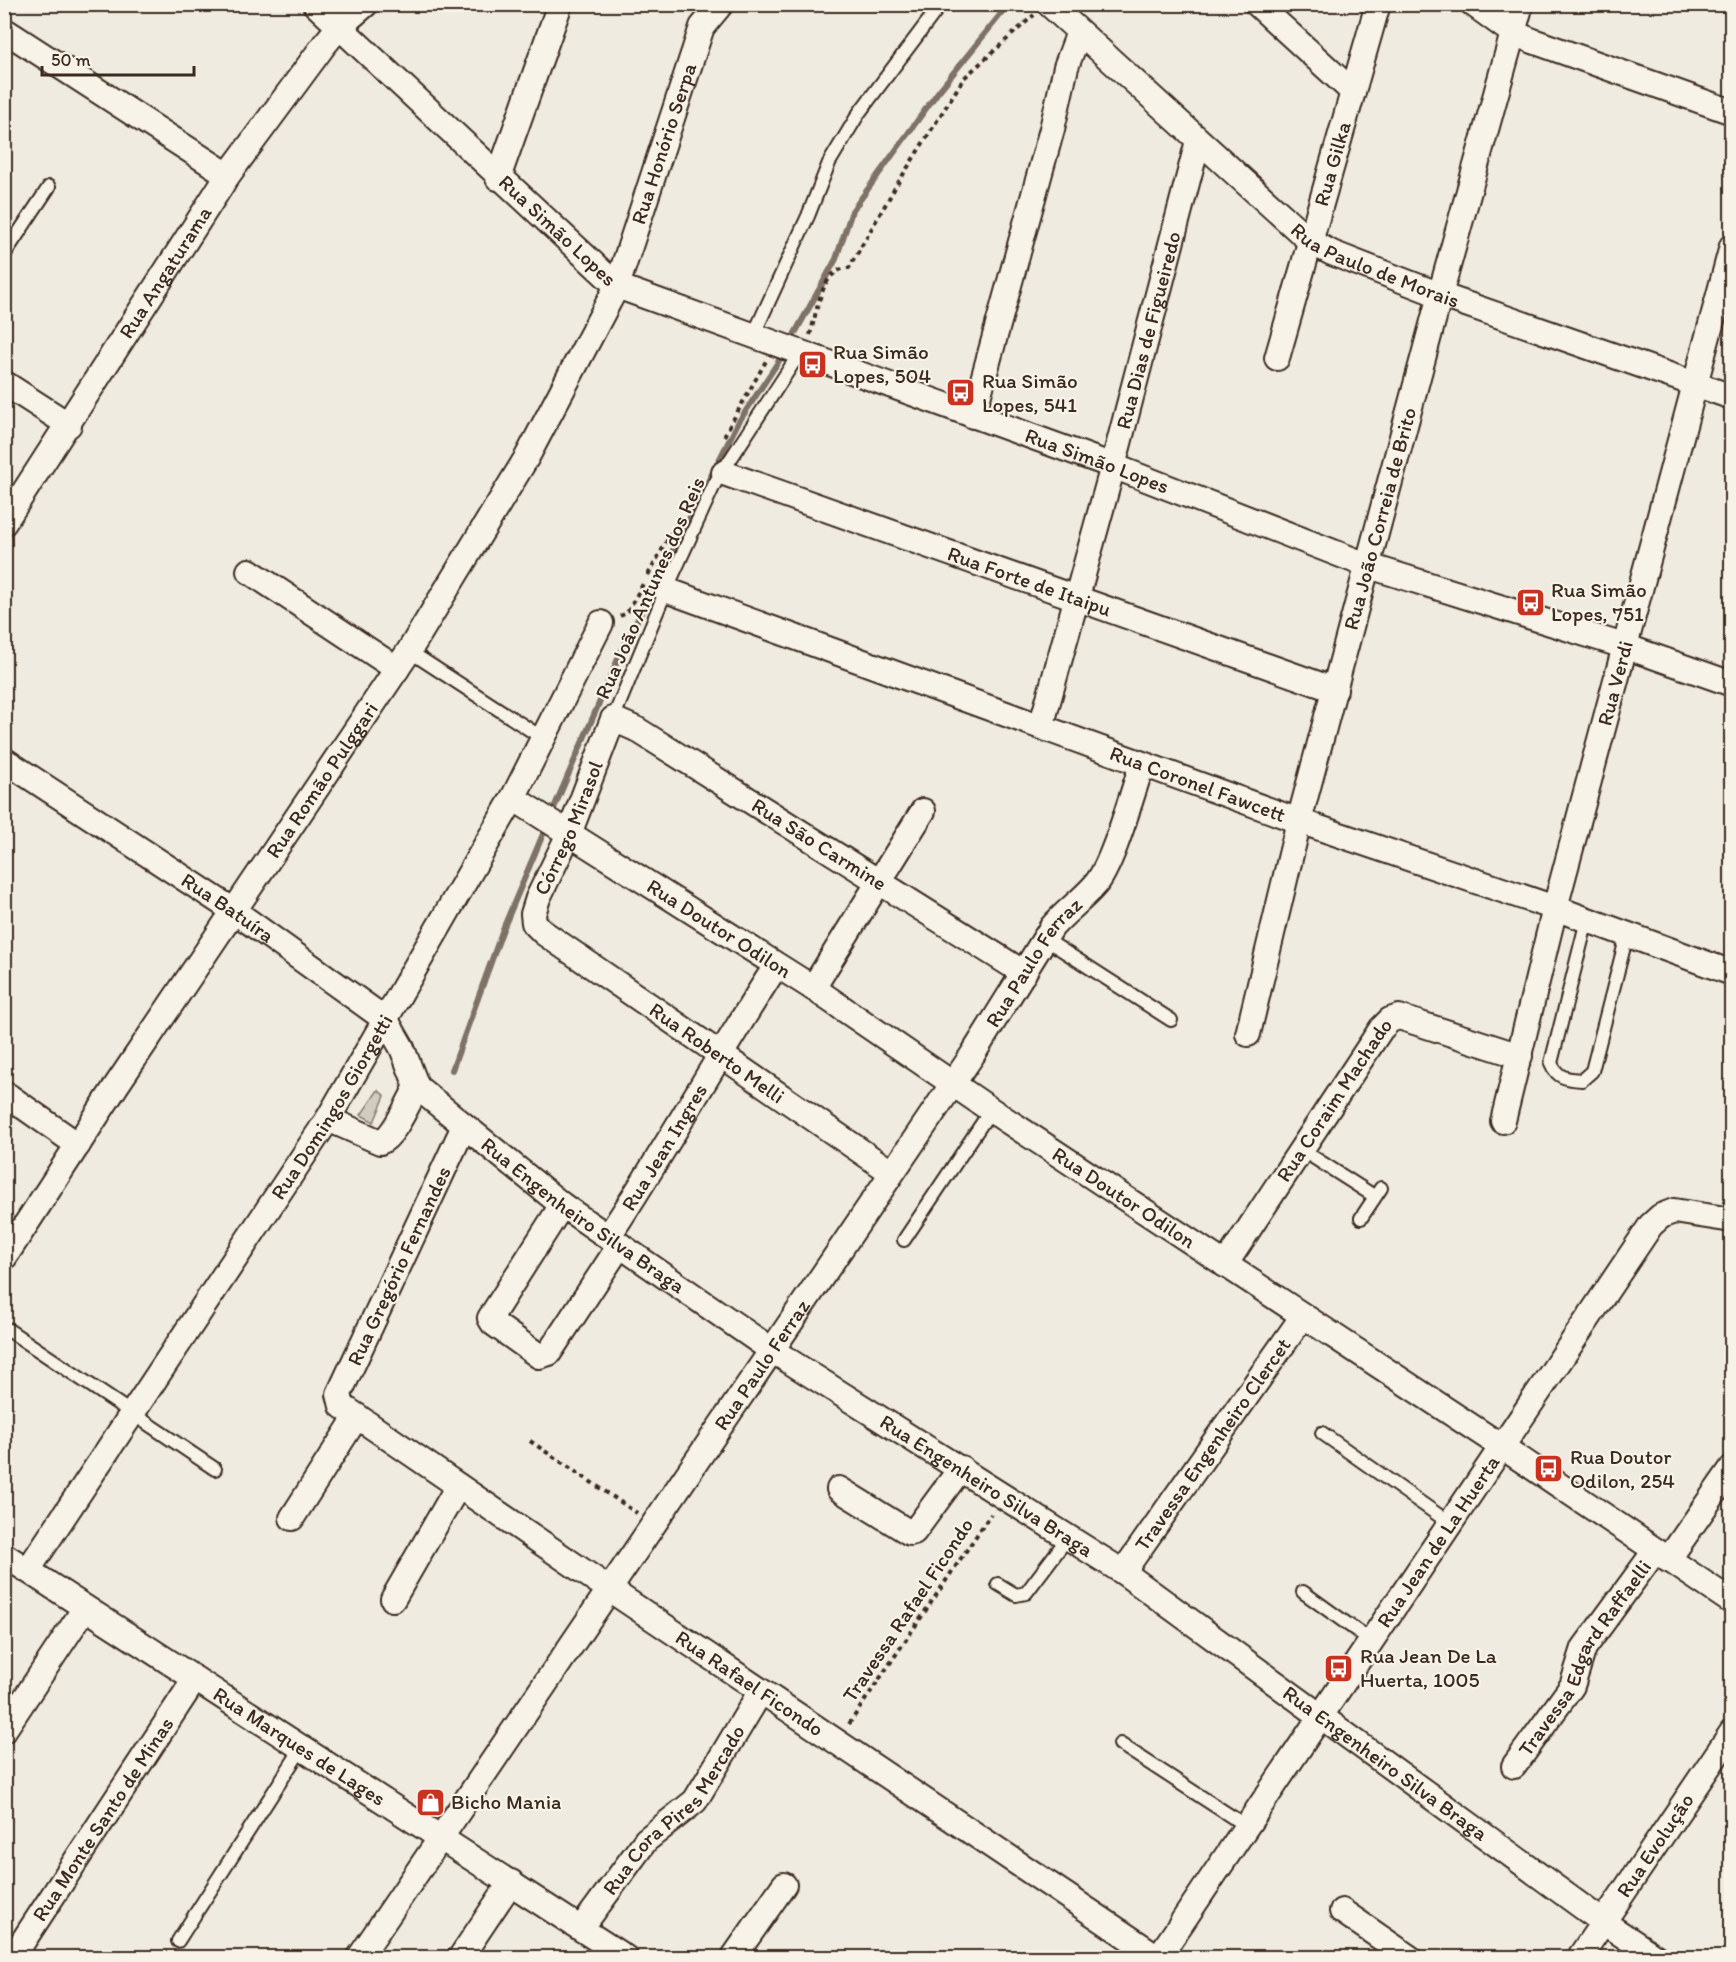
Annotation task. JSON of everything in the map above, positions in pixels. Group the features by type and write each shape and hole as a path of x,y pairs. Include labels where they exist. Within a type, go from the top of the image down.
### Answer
{"street":[{"name":"Rua Simão Lopes","path":"315,4 498,178 617,286 1113,466 1369,566 1627,647 1731,684"},
{"name":"Rua Angaturama","path":"4,523 228,175 338,28 366,4"},
{"path":"498,178 560,4"},
{"name":"Rua Honório Serpa","path":"617,286 702,27 721,4"},
{"path":"1257,4 1353,92"},
{"name":"Rua Gilka","path":"1278,357 1378,4"},
{"path":"1473,4 1513,33 1553,50 1731,112"},
{"name":"Rua João Correia de Brito","path":"1248,1034 1256,1010 1299,822 1440,295 1521,4"},
{"name":"Rua Paulo de Morais","path":"1043,8 1079,32 1311,242 1332,253 1440,295 1731,397"},
{"path":"4,30 228,175"},
{"path":"973,416 1052,129 1060,88 1079,32"},
{"name":"Rua Dias de Figueiredo","path":"1041,727 1113,466 1198,141"},
{"name":"Rua Verdi","path":"1503,1122 1555,908 1627,647 1731,246"},
{"name":"Rua Romão Pulggari","path":"4,1258 403,660 527,457 617,286"},
{"path":"4,383 69,425"},
{"name":"Rua Forte de Itaipu","path":"724,473 1335,690"},
{"path":"249,571 403,660"},
{"name":"Rua Coronel Fawcett","path":"666,590 1299,822 1555,908 1731,973"},
{"name":"Rua Domingos Giorgetti","path":"28,1570 328,1119 513,798 602,623"},
{"name":"Córrego Mirasol","path":"543,933 534,923 533,914 538,898 613,719"},
{"name":"Rua São Carmine","path":"613,719 636,729 878,884 1024,973"},
{"name":"Rua Batuíra","path":"4,760 234,911 386,1020 402,1048 417,1087"},
{"name":"Rua Paulo Ferraz","path":"359,1958 770,1348 953,1082 1045,939 1066,910 1096,885 1106,869 1142,765"},
{"name":"Rua Doutor Odilon","path":"513,798 813,988 991,1110 1502,1446 1731,1602"},
{"path":"813,988 923,811"},
{"name":"Rua Roberto Melli","path":"543,933 891,1172"},
{"name":"Rua Jean Ingres","path":"562,1205 490,1318 493,1323 539,1356 549,1353 719,1054 776,966"},
{"name":"Rua Coraim Machado","path":"1225,1265 1390,1020 1399,1017 1520,1056"},
{"path":"328,1119 374,1142 385,1141 417,1087"},
{"name":"Rua Engenheiro Silva Braga","path":"417,1087 562,1205 770,1348 1123,1572 1603,1923 1657,1958"},
{"path":"4,1093 78,1145"},
{"name":"Rua Gregório Fernandes","path":"349,1411 339,1394 464,1126"},
{"name":"Rua Jean de La Huerta","path":"1158,1957 1652,1225 1661,1216 1674,1211 1731,1220"},
{"name":"Travessa Engenheiro Clercet","path":"1123,1572 1303,1316"},
{"path":"292,1518 349,1411"},
{"name":"Rua Rafael Ficondo","path":"349,1411 609,1589 1158,1957"},
{"path":"838,1489 910,1533 914,1532 961,1468"},
{"name":"Travessa Edgard Raffaelli","path":"1514,1766 1572,1686 1584,1648 1731,1468"},
{"path":"393,1599 458,1486"},
{"name":"Rua Marques de Lages","path":"4,1555 441,1835 626,1958"},
{"path":"4,1730 85,1608"},
{"name":"Rua Monte Santo de Minas","path":"12,1958 195,1679"},
{"name":"Rua Cora Pires Mercado","path":"582,1927 646,1840 695,1801 761,1691"},
{"name":"Rua Evolução","path":"1579,1958 1731,1732"},
{"path":"460,1958 511,1882"},
{"path":"733,1958 784,1885"},
{"path":"1342,1911 1410,1958"}],"lane":[{"path":"765,338 829,163 860,113 941,4"},
{"path":"4,255 49,187"},
{"name":"Rua João Antunes dos Reis","path":"613,719 666,590 710,494 802,352"},
{"path":"403,660 544,739"},
{"path":"1587,920 1551,1063 1555,1072 1567,1079 1582,1080 1592,1071 1627,935"},
{"path":"1045,939 1171,1020"},
{"path":"904,1240 991,1110"},
{"path":"1302,1150 1377,1192 1361,1218"},
{"path":"4,1327 133,1412 214,1469"},
{"path":"1322,1433 1451,1524"},
{"path":"998,1584 1016,1595 1026,1593 1069,1536"},
{"path":"1303,1592 1371,1641"},
{"path":"1120,1744 1246,1826"},
{"path":"178,1941 303,1746"}],"path":[{"path":"802,352 828,279 842,268 849,268 896,186 964,78 1043,8"},
{"path":"530,1441 653,1523"},
{"name":"Travessa Rafael Ficondo","path":"837,1741 1004,1496"}],"shaded area":[{"path":"378,1090 385,1096 374,1122 361,1115"}],"waterway":[{"path":"789,344 836,259 852,211 938,92 1009,4"},
{"path":"551,815 621,652 738,423 784,353"},
{"path":"452,1070 503,929 546,827"}],"place":[{"name":"Rua Simão Lopes, 504","path":"812,364"},
{"name":"Rua Simão Lopes, 541","path":"961,393"},
{"name":"Rua Simão Lopes, 751","path":"1530,602"},
{"name":"Rua Doutor Odilon, 254","path":"1549,1469"},
{"name":"Rua Jean De La Huerta, 1005","path":"1339,1668"},
{"name":"Bicho Mania","path":"430,1802"}]}
